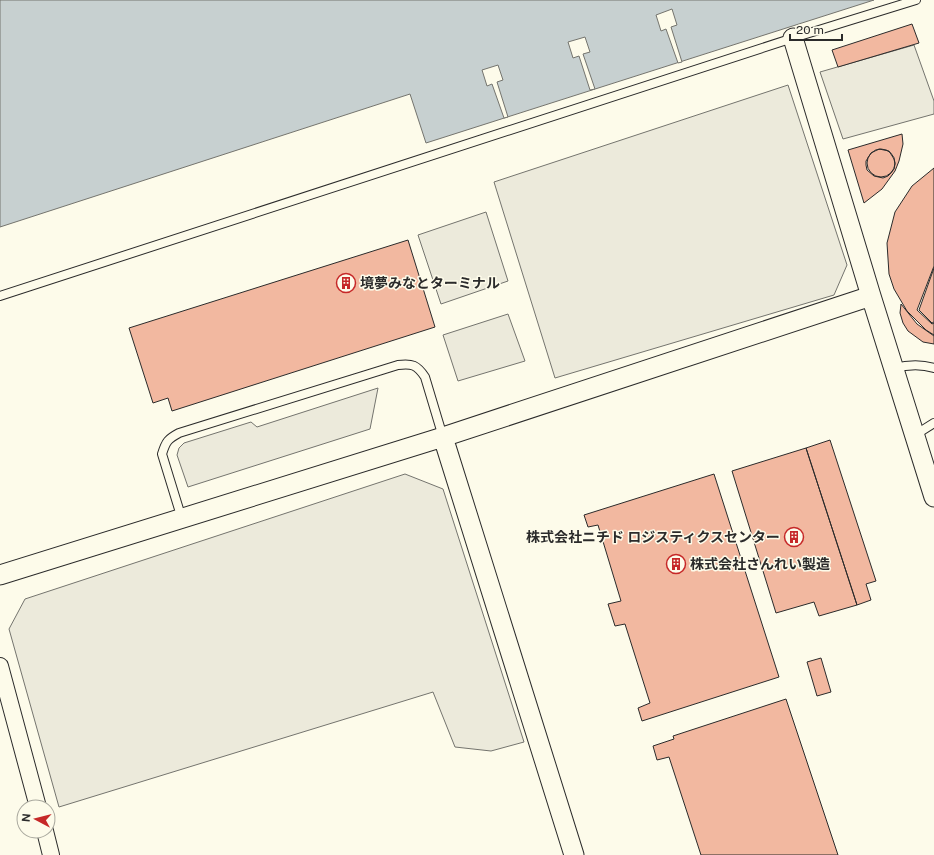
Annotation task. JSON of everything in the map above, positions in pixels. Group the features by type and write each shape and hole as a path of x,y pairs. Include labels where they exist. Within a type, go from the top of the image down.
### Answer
{"street":[{"path":"793,38 934,497"},
{"path":"0,575 442,437 871,296"},
{"path":"442,437 574,855"},
{"path":"0,666 36,799"},
{"path":"47,839 51,855"}],"lane":[{"path":"0,296 793,38 916,0"},
{"path":"182,519 162,454 165,445 170,438 187,431 398,365 410,364 420,369 425,377 442,437"},
{"path":"894,368 917,366 934,368"},
{"path":"915,435 934,423"}],"shaded area":[{"path":"0,0 874,0 426,143 410,94 0,227"},
{"path":"914,45 934,101 934,114 843,139 820,72"},
{"path":"788,85 847,265 834,295 555,378 494,182"},
{"path":"486,212 508,281 441,304 418,235"},
{"path":"508,314 525,361 458,381 443,335"},
{"path":"378,388 370,429 188,487 177,455 179,448 184,443 251,422 257,427"},
{"path":"405,474 443,489 524,742 491,751 455,747 433,692 59,807 9,629 25,599"}],"pier":[{"path":"672,9 677,25 671,27 682,62 678,63 666,29 661,31 656,15"},
{"path":"585,37 590,52 583,54 595,89 590,90 579,56 573,58 568,42"},
{"path":"498,65 503,80 497,82 508,117 504,118 492,84 487,86 482,70"}],"building":[{"path":"912,24 919,43 838,67 832,50"},
{"path":"902,134 903,144 895,171 882,189 864,203 848,150","holes":["879,149 889,151 894,159 894,169 888,176 883,178 874,176 867,170 866,161 871,153"]},
{"path":"881,149 891,153 895,163 891,173 881,177 871,173 867,163 871,153"},
{"path":"934,168 934,266 917,310 932,324 934,323 934,335 926,330 907,311 894,289 889,274 887,243 895,212 912,186"},
{"name":"境夢みなとターミナル","path":"408,240 435,327 172,411 168,398 153,403 129,328"},
{"path":"934,268 934,322 932,323 919,310"},
{"path":"901,304 917,324 934,336 934,344 923,342 908,331 903,323 900,313"},
{"path":"830,440 876,581 866,584 871,600 857,605 806,448"},
{"name":"株式会社ニチド ロジスティクスセンター","path":"806,448 857,605 819,616 814,602 776,613 732,471"},
{"name":"株式会社さんれい製造","path":"714,474 779,677 642,721 638,708 650,703 625,624 615,626 608,604 621,601 598,525 588,527 584,515"},
{"path":"821,658 831,692 817,696 807,662"},
{"path":"786,699 838,855 701,855 669,757 657,760 653,746 674,739 673,736"}],"place":[{"name":"境夢みなとターミナル","path":"346,283"},
{"name":"株式会社ニチド ロジスティクスセンター","path":"794,537"},
{"name":"株式会社さんれい製造","path":"676,564"}]}
